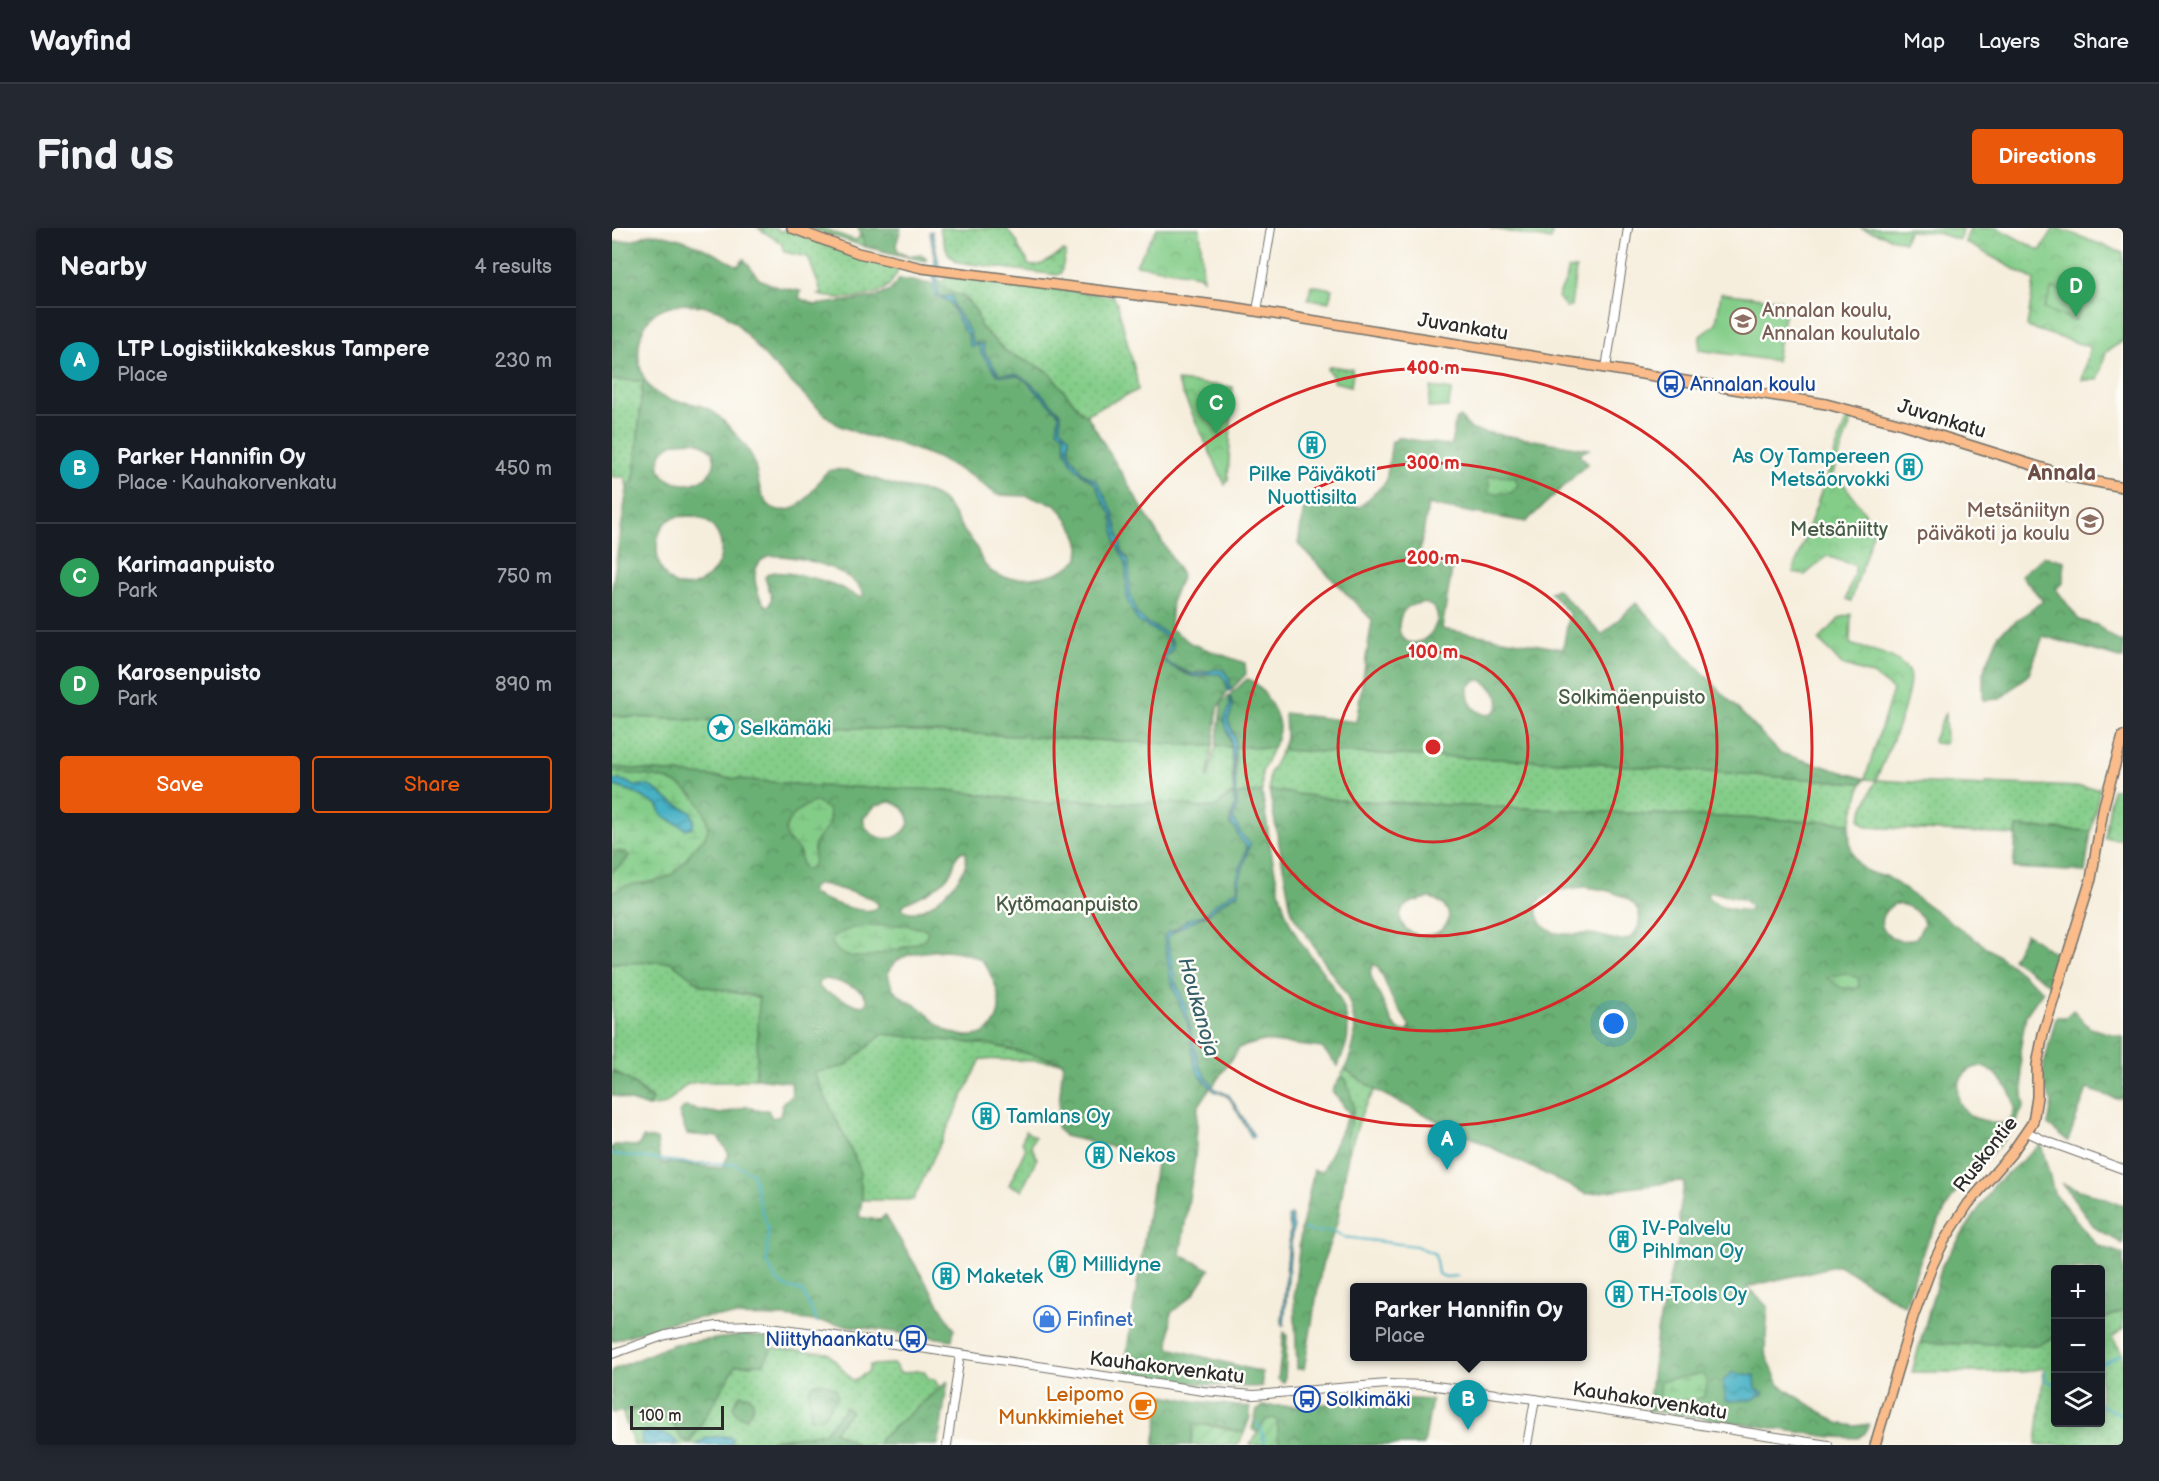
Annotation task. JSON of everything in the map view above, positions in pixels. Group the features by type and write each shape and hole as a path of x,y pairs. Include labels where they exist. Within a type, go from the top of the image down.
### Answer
{"main road":[{"name":"Juvankatu","path":"792,228 858,253 922,268 1257,311 1835,406 2071,477 2123,487"},
{"name":"Ruskontie","path":"1875,1445 1913,1317 1944,1241 1968,1204 2033,1122 2041,1042 2091,879 2104,805 2123,736"}],"street":[{"path":"1257,311 1271,228"},
{"path":"1606,368 1628,228"},
{"path":"2027,1132 2123,1169"},
{"name":"Kauhakorvenkatu","path":"612,1354 686,1330 756,1325 1174,1387 1254,1395 1378,1384 1413,1384 1535,1399 1828,1445"},
{"path":"947,1445 960,1355"},
{"path":"1527,1445 1535,1399"}],"green space":[{"path":"758,228 775,228 782,232 784,229 842,251 894,266 898,271 889,285 863,297 842,298 816,294 822,294 808,257 784,252 781,243"},
{"path":"809,228 822,228 854,240 858,239 860,234 866,247"},
{"path":"858,228 901,228 896,245 898,251 909,256 919,254 927,259 925,261 866,247"},
{"path":"939,228 1006,228 1017,241 1028,265 1042,264 1066,252 1061,273 1057,275 957,262 948,253"},
{"path":"1157,228 1200,228 1203,279 1199,275 1136,265"},
{"path":"1490,228 1553,228 1551,240"},
{"path":"1860,228 1962,228 1960,240 1933,232 1908,231 1904,242"},
{"path":"1970,228 1998,228 2040,251 2054,228 2058,228 2123,253 2123,341 2106,352 2098,380 2082,380 2090,347 2027,327 2034,280 1965,242"},
{"path":"649,234 661,235 694,244 738,266 744,259 759,279 777,287 801,291 799,298 815,305 876,297 890,291 899,279 931,284 934,287 935,296 950,301 964,331 968,334 969,343 974,346 979,345 982,355 998,375 1018,376 1023,379 1019,375 999,374 984,352 983,344 973,343 969,331 953,305 952,296 939,296 937,286 940,285 952,293 963,296 977,312 980,326 1008,353 1048,371 1083,414 1087,415 1182,575 1172,600 1170,628 1192,644 1245,663 1246,674 1231,690 1225,671 1201,671 1193,674 1164,660 1173,645 1164,632 1147,623 1137,614 1130,596 1128,559 1122,551 1113,512 1099,485 1083,473 1071,456 1069,437 1060,427 1061,414 1031,385 1059,414 1057,430 1064,434 1066,450 1072,463 1081,473 1095,483 1112,514 1116,543 1126,563 1127,599 1136,618 1163,635 1171,643 1161,659 1178,670 1192,676 1200,677 1216,673 1223,676 1228,690 1218,708 1213,746 612,716 612,588 627,489 634,480 643,381 612,380 612,242 634,240","holes":["685,304 721,311 736,323 771,363 838,425 938,458 971,476 997,495 1026,496 1055,504 1075,531 1080,546 1079,558 1063,570 1045,576 1006,578 994,574 985,565 975,545 951,510 938,497 924,491 897,486 846,470 838,469 827,472 799,505 786,510 773,508 761,492 751,455 726,423 704,407 656,393 643,376 639,353 643,331 655,313 670,306","695,441 707,447 713,455 714,464 711,472 703,479 694,483 682,484 670,480 661,472 659,462 663,451 674,443","690,516 704,520 715,529 721,547 719,561 712,573 702,581 690,586 678,585 667,578 659,563 658,538 667,521 675,517","769,556 808,560 848,577 858,585 864,595 857,596 838,586 797,574 773,572 765,577 771,596 767,607 760,598 755,579 755,572 761,561"]},
{"path":"1568,269 1576,269 1571,306 1566,308 1558,297"},
{"path":"946,276 1113,296 1117,303 1138,390 1084,415 1048,371 1008,353 980,326 977,312 963,296 952,294 942,286 937,286 937,280 944,281"},
{"path":"1311,285 1332,289 1329,302 1308,299"},
{"path":"2052,288 2083,299 2075,320 2044,309"},
{"path":"1721,293 1780,300 1785,310 1776,361 1699,350 1700,336 1716,324"},
{"path":"1330,366 1352,369 1351,386 1333,382 1333,377 1327,369"},
{"path":"612,380 643,380 634,480 627,489 625,477 612,477"},
{"path":"1177,381 1233,387 1228,480 1225,485"},
{"path":"1431,387 1452,390 1448,407 1428,408"},
{"name":"Solkimäenpuisto","path":"1460,417 1472,430 1589,449 1579,454 1588,463 1526,522 1428,505 1418,562 1452,569 1442,629 1563,649 1569,613 1550,592 1557,589 1602,635 1636,603 1780,753 1865,779 1862,783 1588,763 1282,750 1286,738 1285,713 1356,722 1372,620 1298,544 1305,500 1360,507 1386,482 1392,441 1396,441 1397,437 1451,446 1455,421","holes":["1422,603 1432,606 1437,612 1437,620 1429,636 1413,643 1402,637 1399,623 1405,610","1481,680 1491,687 1499,702 1495,711 1489,715 1476,710 1469,698 1468,687 1475,681"]},
{"name":"Metsäniitty","path":"1847,418 1852,419 1831,479 1844,484 1875,527 1851,601 1846,599 1856,566 1827,556 1805,575 1793,572"},
{"path":"1489,476 1515,477 1518,485 1511,493 1489,493"},
{"path":"2044,556 2065,561 2063,583 2056,589 2079,620 2097,625 2118,641 2123,641 2123,659 2043,636 2029,674 2000,699 1983,700 1983,673 1999,634 2043,601 2021,575"},
{"path":"1851,614 1850,644 1897,660 1908,671 1910,679 1899,724 1876,780 1865,779 1893,690 1873,675 1842,665 1819,640 1840,618"},
{"path":"1247,679 1262,691 1272,705 1278,720 1278,737 1273,748 1235,747 1235,737 1228,720 1233,707 1230,696 1230,707 1225,717 1231,747 1216,746 1222,702"},
{"path":"1945,713 1946,742 1944,744 1934,743 1933,740"},
{"path":"612,716 1213,746 1208,778 1216,746 1231,747 1233,794 1217,807 1200,808 1175,803 1120,803 1060,799 1051,804 946,790 814,786 612,767"},
{"path":"1235,747 1273,748 1262,772 1262,792 1236,794"},
{"path":"1282,750 1588,763 1862,783 1850,823 1339,800 1269,790 1269,775"},
{"name":"Kytömaanpuisto","path":"612,767 814,786 946,790 1051,804 1062,799 1120,803 1175,803 1200,808 1217,807 1233,794 1235,806 1230,817 1230,825 1236,829 1238,836 1247,847 1237,879 1238,889 1211,907 1206,914 1189,919 1164,937 1171,981 1188,1024 1195,1065 1199,1074 1211,1087 1198,1107 1195,1160 1180,1255 1210,1269 1194,1294 1171,1313 1169,1348 1262,1372 1262,1386 1235,1387 1191,1383 1149,1377 1124,1369 1157,1157 1064,1136 1057,1127 1063,1062 992,1045 883,1034 845,1066 814,1073 859,1167 862,1200 859,1217 880,1220 885,1215 954,1329 952,1340 784,1317 716,1316 675,1321 612,1341 612,1147 615,1145 638,1146 643,1138 657,1139 660,1162 722,1168 729,1154 718,1137 687,1134 679,1113 685,1107 721,1114 748,1106 755,1110 768,1110 772,1118 780,1116 783,1102 792,1096 791,1082 756,1078 759,997 703,986 671,962 612,963 612,892 626,885 668,877 705,837 708,826 707,818 693,795 669,780 612,772","holes":["889,802 899,806 908,817 907,827 903,832 891,838 873,834 863,819 875,806","822,805 830,815 830,819 816,841 812,855 802,865 798,849","963,851 966,852 966,860 963,871 953,886 928,907 910,912 903,909 906,903 937,887 951,872 958,855","818,884 826,885 871,898 879,905 872,910 850,908 817,897 812,894 811,889","946,950 969,954 981,960 987,967 998,994 999,1006 997,1017 985,1033 974,1036 948,1031 923,1010 900,996 892,987 888,972 892,965 905,956","826,979 852,986 863,993 867,1003 863,1006 857,1005 823,991 818,985"]},
{"path":"612,772 651,776 684,788 702,808 708,827 704,838 695,846 680,867 669,876 612,892 612,872 629,856 626,852 612,851 612,785 634,792 657,804 663,816 686,829 694,819 688,810 670,801 658,791 643,785 634,786 622,781 612,781"},
{"path":"1876,780 1984,786 1985,783 2100,788 2091,831 2017,827 2016,835 1867,827 1859,819"},
{"path":"2112,789 2123,789 2123,839 2105,838"},
{"path":"1269,790 1339,800 1850,823 1852,851 1860,865 1867,871 1886,876 2009,963 2043,991 2026,1015 2020,1051 2024,1106 2009,1134 1955,1193 1926,1243 1905,1306 1839,1265 1747,1287 1768,1307 1765,1352 1779,1385 1838,1423 1855,1426 1869,1424 1865,1433 1858,1438 1832,1437 1648,1410 1657,1332 1680,1234 1679,1218 1684,1183 1680,1181 1586,1194 1375,1090 1345,1069 1355,1033 1351,1006 1347,996 1293,915","holes":["1585,887 1622,896 1636,907 1639,914 1638,929 1625,940 1591,934 1565,934 1547,929 1540,921 1536,904 1547,895 1571,888","1711,892 1742,899 1749,904 1751,910 1727,908 1715,903 1706,895","1431,898 1442,904 1448,911 1449,918 1446,926 1431,935 1409,931 1401,921 1402,910 1421,900","1894,904 1904,905 1917,912 1924,924 1916,938 1898,940 1885,932 1882,918","1373,965 1376,965 1394,1002 1409,1025 1408,1031 1400,1031 1393,1024 1370,972","1976,1067 1992,1071 2004,1083 2013,1099 2013,1114 2009,1120 2003,1123 1993,1123 1975,1118 1966,1112 1958,1098 1962,1076"]},
{"name":"Kytömaanpuisto","path":"1262,792 1275,872 1283,903 1295,933 1328,978 1345,1010 1348,1027 1346,1045 1338,1066 1322,1048 1263,1041 1239,1048 1213,1086 1202,1072 1197,1060 1185,1004 1174,979 1167,937 1190,922 1208,915 1214,908 1239,893 1240,878 1250,843 1241,836 1233,819 1237,805 1236,794"},
{"path":"816,802 828,809 830,822 815,843 814,862 806,870 802,865 799,851 788,839 786,827 799,811"},
{"path":"2017,827 2091,831 2085,872 2013,868"},
{"path":"612,851 626,852 629,856 612,872"},
{"path":"906,925 926,929 928,932 919,942 871,956 847,956 838,951 832,942 835,935 858,926"},
{"path":"2026,933 2061,958 2049,984 2012,959"},
{"path":"671,962 703,986 760,998 756,1078 735,1082 696,1082 686,1085 666,1104 648,1107 652,1099 629,1080 612,1071 612,963"},
{"path":"1845,973 1858,978 1859,988 1842,988 1827,978"},
{"path":"2073,1010 2090,1028 2123,1037 2123,1098 2117,1099 2087,1089 2068,1141 2048,1125 2052,1103 2042,1081 2056,1017 2066,1017"},
{"path":"883,1034 992,1045 1063,1062 981,1059 913,1200 862,1200 859,1167 814,1073 845,1065"},
{"path":"1345,1069 1375,1090 1363,1110 1348,1155 1347,1139 1353,1113 1341,1076"},
{"path":"612,1071 629,1080 652,1100 648,1107 612,1095"},
{"path":"1341,1076 1346,1079 1354,1107 1347,1139 1348,1155 1338,1220 1322,1265 1304,1369 1297,1369 1294,1294 1301,1231 1314,1170 1322,1172 1349,1113 1332,1091"},
{"path":"1026,1131 1035,1137 1031,1145 1037,1158 1022,1190 1009,1185 1025,1150 1022,1141"},
{"path":"2041,1144 2054,1193 2097,1245 2123,1254 2123,1311 2105,1318 2105,1265 2051,1265 2051,1340 2037,1345 1920,1343 1942,1265 1995,1184"},
{"path":"2063,1184 2123,1205 2123,1244 2095,1228"},
{"path":"2123,1311 2123,1329 2112,1337 2123,1355 2121,1381 2123,1382 2123,1445 2036,1445 2044,1368 2023,1372 1912,1372 1920,1343 2037,1345 2051,1340 2051,1427 2105,1427 2105,1318"},
{"path":"1284,1332 1287,1335 1283,1383 1278,1379"},
{"path":"746,1335 778,1339 763,1364 736,1365 691,1441 682,1440 673,1423 645,1408 612,1413 612,1370 674,1344"},
{"path":"772,1348 828,1353 853,1381 868,1372 870,1365 894,1364 900,1373 924,1371 928,1378 934,1379 940,1388 880,1439 879,1445 858,1445 834,1431 851,1411 824,1433 773,1440 769,1444 634,1445 622,1411 645,1408 673,1423 682,1440 691,1441 736,1365 763,1364"},
{"path":"1701,1374 1706,1378 1706,1390 1703,1397 1694,1400 1662,1401 1661,1381"},
{"path":"948,1381 938,1445 879,1445 880,1439"},
{"path":"821,1382 835,1388 838,1396 821,1419 810,1419 809,1390 813,1384"},
{"path":"740,1394 750,1396 754,1406 746,1418 738,1416 733,1406"},
{"path":"1164,1395 1248,1407 1250,1417 1244,1433 1218,1426 1199,1425 1193,1427 1191,1445 1154,1445 1161,1400"},
{"path":"1399,1398 1432,1400 1424,1445 1279,1445 1277,1421 1266,1420 1260,1431 1256,1432 1252,1429 1257,1410 1262,1406 1297,1406"},
{"path":"846,1407 851,1411 834,1431 858,1445 753,1445 824,1433"},
{"path":"1273,1418 1277,1421 1279,1445 1250,1445 1266,1420"},
{"path":"1208,1425 1244,1433 1238,1445 1191,1445 1193,1427"}],"water":[{"path":"932,231 939,264 938,295 952,296 953,306 969,331 973,343 983,344 984,352 1000,375 1015,374 1025,379 1061,414 1060,427 1069,437 1071,456 1083,473 1097,481 1114,514 1122,551 1129,561 1130,594 1137,614 1147,623 1164,632 1173,643 1173,647 1164,660 1192,674 1215,669 1223,670 1229,678 1231,691 1228,691 1227,683 1221,674 1195,677 1168,665 1161,659 1171,643 1163,635 1136,618 1127,599 1126,563 1116,543 1112,515 1095,483 1081,473 1072,463 1066,450 1064,434 1057,430 1059,414 1025,380 1018,376 998,375 982,355 979,345 970,346 968,334 964,331 949,301 935,296 933,277 935,261 930,232"},
{"path":"1230,696 1233,707 1228,720 1235,739 1237,805 1233,819 1242,835 1250,843 1240,878 1239,892 1214,908 1209,914 1171,933 1167,940 1174,979 1185,1004 1199,1066 1215,1089 1229,1095 1254,1136 1252,1138 1230,1099 1214,1091 1199,1074 1195,1065 1188,1024 1171,981 1164,937 1189,919 1206,914 1211,907 1238,889 1237,879 1247,847 1238,836 1236,829 1230,824 1235,804 1231,741 1224,719 1230,707"},
{"path":"617,780 634,786 647,785 655,789 670,801 691,812 694,819 693,827 686,829 663,816 657,804 634,792 612,785 612,781"},
{"path":"1291,1215 1294,1228 1284,1325 1282,1325 1290,1227 1288,1217"},
{"path":"1731,1373 1755,1375 1756,1389 1764,1393 1752,1400 1726,1401 1723,1381"},
{"path":"649,1430 668,1435 677,1442 674,1445 643,1445 641,1436 643,1432"},
{"path":"721,1436 733,1439 730,1445 699,1445 698,1443 707,1438"}],"waterway":[{"path":"612,1154 690,1163 735,1164 753,1174 759,1203 768,1228 767,1262 776,1280 787,1288 802,1291 817,1322"},
{"path":"1304,1229 1312,1232 1336,1232 1343,1237 1416,1246 1435,1254 1438,1274 1446,1277 1458,1276"},
{"path":"2105,1362 2120,1355"},
{"path":"2045,1371 2045,1380 2051,1383"},
{"path":"2105,1407 2123,1415"},
{"path":"1257,1423 1262,1431 1265,1445"}],"place":[{"name":"Karosenpuisto","path":"2076,317"},
{"name":"Annalan koulu, Annalan koulutalo","path":"1743,321"},
{"name":"Annalan koulu","path":"1671,384"},
{"name":"Karimaanpuisto","path":"1216,434"},
{"name":"Pilke Päiväkoti Nuottisilta","path":"1312,445"},
{"name":"As Oy Tampereen Metsäorvokki","path":"1909,467"},
{"name":"Metsäniityn päiväkoti ja koulu","path":"2090,521"},
{"name":"Selkämäki","path":"721,728"},
{"name":"Tamlans Oy","path":"986,1116"},
{"name":"Nekos","path":"1099,1155"},
{"name":"LTP Logistiikkakeskus Tampere","path":"1447,1170"},
{"name":"IV-Palvelu Pihlman Oy","path":"1623,1239"},
{"name":"Millidyne","path":"1062,1264"},
{"name":"Maketek","path":"946,1276"},
{"name":"TH-Tools Oy","path":"1619,1294"},
{"name":"Finfinet","path":"1047,1319"},
{"name":"Niittyhaankatu","path":"913,1339"},
{"name":"Solkimäki","path":"1307,1399"},
{"name":"Leipomo Munkkimiehet","path":"1143,1406"},
{"name":"Parker Hannifin Oy","path":"1468,1430"}],"district":[{"name":"Annala","path":"2062,472"}],"water label":[{"name":"Houkanoja","path":"1199,1007"}]}
